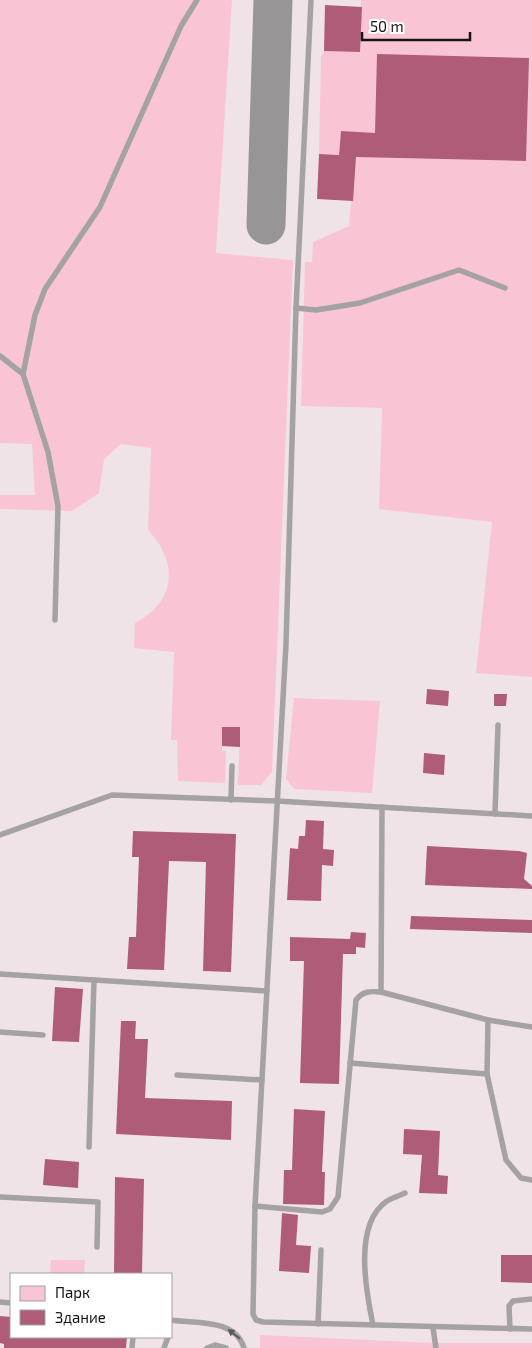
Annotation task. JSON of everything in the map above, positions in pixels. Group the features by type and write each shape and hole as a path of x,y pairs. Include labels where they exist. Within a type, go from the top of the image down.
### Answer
{"lane":[{"path":"55,620 58,506 48,452 24,374 35,315 45,289 100,207 181,26 197,0"},
{"path":"311,0 296,308 286,644 255,1206 253,1314 256,1320 263,1322 433,1328 532,1329"},
{"path":"296,308 316,310 360,303 459,270 505,288"},
{"path":"0,356 24,374"},
{"path":"495,814 498,725"},
{"path":"230,800 232,766"},
{"path":"0,835 106,796 277,802 532,816"},
{"path":"381,992 382,807"},
{"path":"0,974 267,991"},
{"path":"89,1147 94,980"},
{"path":"255,1206 322,1212 335,1204 338,1197 356,1000 360,994 367,991 381,992 488,1020 532,1027"},
{"path":"488,1020 487,1074 506,1160 521,1178 532,1180"},
{"path":"0,1032 43,1035"},
{"path":"350,1063 487,1074"},
{"path":"176,1075 262,1080"},
{"path":"373,1325 369,1303 364,1242 371,1219 386,1201 405,1193"},
{"path":"0,1197 98,1202 97,1247"},
{"path":"318,1324 321,1250"},
{"path":"510,1329 510,1306 513,1301 532,1299"},
{"path":"172,1321 218,1325 233,1331 242,1340 244,1348"},
{"path":"433,1328 436,1348"},
{"path":"207,1348 214,1345 226,1348"}],"shaded area":[{"path":"0,0 532,0 532,1348 0,1348"}],"green space":[{"path":"0,0 232,0 216,253 293,260 272,772 261,785 238,785 240,727 222,727 222,751 226,751 225,783 178,781 177,740 171,740 174,652 134,648 135,623 149,614 159,604 165,593 168,581 165,555 158,542 148,530 151,448 121,444 104,459 99,493 72,511 0,509 0,495 35,495 32,444 0,443"},
{"path":"361,0 532,0 532,677 476,673 492,522 379,509 382,408 301,406 305,262 312,262 313,242 349,226 357,132 341,131 339,155 319,154 321,57 324,51 360,52"},
{"path":"294,698 380,701 372,793 294,789 286,779"},
{"path":"51,1260 85,1260 84,1273 50,1273"},
{"path":"260,1335 435,1343 532,1343 532,1348 260,1348"}],"building":[{"path":"325,5 362,7 360,52 324,51"},
{"path":"377,54 529,58 526,161 356,157 353,201 317,199 319,154 339,155 341,131 375,133"},
{"path":"427,689 449,691 448,706 426,704"},
{"path":"494,694 507,694 506,706 494,706"},
{"path":"222,727 240,727 240,747 222,746"},
{"path":"424,753 445,755 444,775 423,773"},
{"path":"306,820 324,821 323,849 334,850 333,866 322,865 321,901 287,900 290,848 298,849 299,836 305,836"},
{"path":"133,831 236,834 231,972 203,971 206,862 169,861 164,970 127,969 129,937 136,937 139,857 132,857"},
{"path":"427,846 527,853 524,879 532,886 532,889 425,885"},
{"path":"411,916 532,920 532,933 410,929"},
{"path":"351,932 366,933 365,948 356,947 356,954 343,954 339,1084 300,1083 304,961 290,961 290,937 350,939"},
{"path":"55,987 83,989 79,1042 52,1041"},
{"path":"121,1021 136,1021 135,1039 148,1039 145,1098 232,1101 231,1140 116,1134"},
{"path":"294,1109 325,1111 322,1172 325,1172 324,1205 283,1204 284,1170 292,1170"},
{"path":"404,1129 440,1131 438,1175 448,1176 447,1194 419,1193 422,1155 403,1154"},
{"path":"45,1159 79,1162 78,1188 43,1185"},
{"path":"115,1177 144,1179 142,1273 114,1273"},
{"path":"282,1213 298,1215 296,1245 311,1246 309,1273 279,1271"},
{"path":"501,1255 532,1255 532,1283 501,1282"},
{"path":"0,1316 10,1317 10,1338 127,1338 126,1348 4,1348 4,1344 0,1343"}],"taxiway":[{"path":"266,225 273,0"}]}
